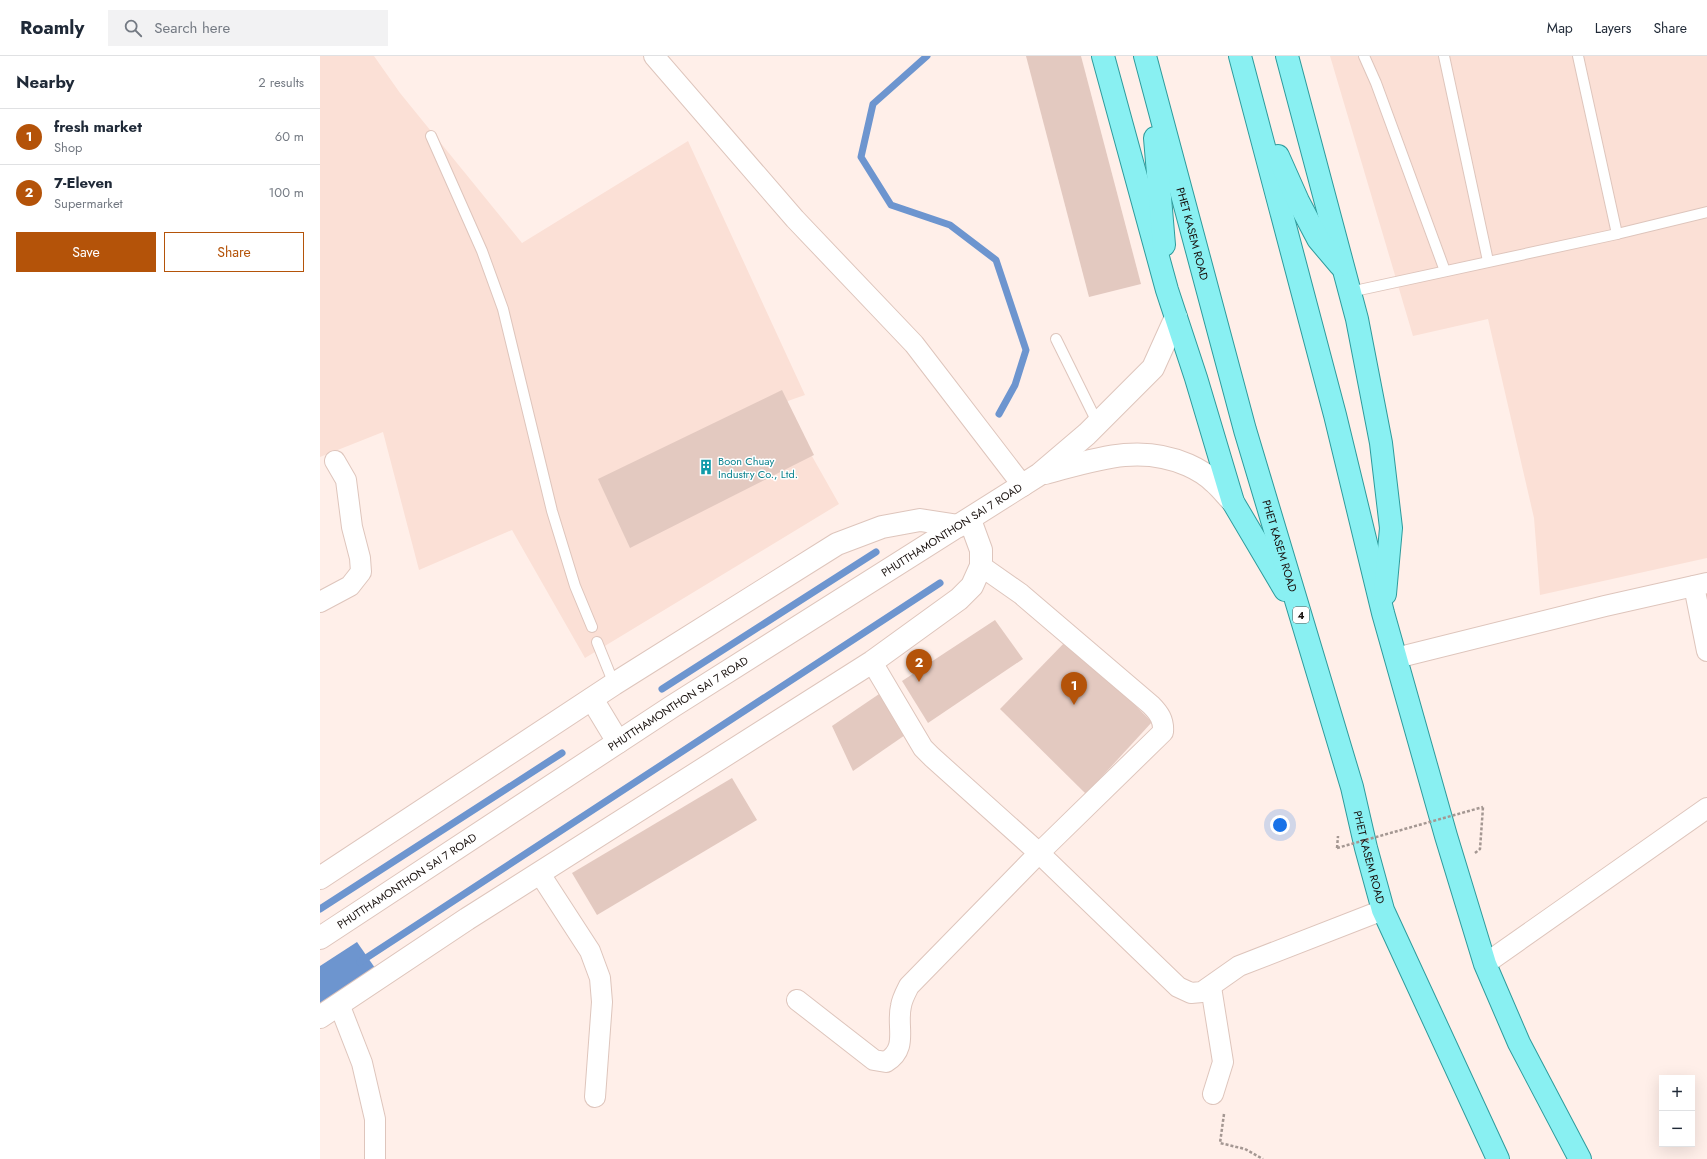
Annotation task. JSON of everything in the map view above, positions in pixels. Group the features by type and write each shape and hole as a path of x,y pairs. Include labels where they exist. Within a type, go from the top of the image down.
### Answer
{"main road":[{"path":"1103,56 1167,290 1233,502 1302,618"},
{"name":"PHET KASEM ROAD","path":"1145,56 1154,95 1245,430 1352,787 1366,848 1383,910 1498,1159"},
{"path":"1240,56 1335,415 1383,612 1455,865 1485,964 1519,1043 1580,1159"},
{"path":"1287,56 1357,319 1382,443 1391,528 1383,612"},
{"path":"1154,95 1156,146 1167,290"},
{"path":"1251,95 1301,208 1318,239 1344,269"},
{"name":"PHUTTHAMONTHON SAI 7 ROAD","path":"320,938 618,742 1031,480 1098,424 1153,368 1176,317"},
{"name":"PHUTTHAMONTHON SAI 7 ROAD","path":"1031,480 1107,456 1145,453 1175,459 1194,468 1214,481 1233,502"},
{"path":"320,878 614,684 837,544 882,526 920,520 964,523 981,550 981,566 972,586 959,599 872,662 467,919 320,1017"},
{"path":"592,699 618,742"}],"street":[{"path":"654,56 795,219 914,344 989,440 1031,480"},
{"path":"320,602 350,586 361,572 360,558 352,527 346,480 335,461"},
{"path":"797,1000 874,1060 886,1062 892,1058 897,1052 900,1042 900,1006 909,986 1039,853 1163,732 1164,724 1160,715 1151,705 1021,594 981,566"},
{"path":"1396,658 1700,584 1707,651"},
{"path":"872,662 923,748 1039,853 1178,987 1191,993 1202,992 1239,966 1383,910"},
{"path":"1485,964 1707,808"},
{"path":"540,874 590,951 600,978 602,1002 595,1097"},
{"path":"1211,987 1223,1062 1213,1094"},
{"path":"339,1004 362,1063 375,1119 375,1159"}],"lane":[{"path":"1364,56 1376,83 1446,271"},
{"path":"1444,56 1488,261"},
{"path":"1578,56 1617,234"},
{"path":"430,136 482,250 503,309 552,512 575,586 592,627"},
{"path":"1350,292 1617,234 1707,212"},
{"path":"1056,339 1098,424"},
{"path":"597,642 614,684"}],"path":[{"path":"1337,848 1484,807 1480,849 1455,865"},
{"path":"1213,1094 1224,1112 1220,1143 1245,1149 1263,1159"}],"shaded area":[{"path":"320,56 374,56 400,93 522,243 688,141 805,395 782,403 839,504 585,658 512,530 419,570 383,432 320,457"},
{"path":"1330,56 1707,56 1707,558 1540,595 1534,518 1488,319 1413,336"}],"water":[{"path":"357,942 375,968 320,1004 320,966"}],"building":[{"path":"1026,56 1081,56 1141,284 1089,297"},
{"name":"Boon Chuay Industry Co., Ltd.","path":"782,390 814,455 630,548 598,479"},
{"path":"995,620 1023,659 928,723 902,681"},
{"path":"1068,639 1152,722 1086,794 1000,709"},
{"path":"885,690 908,733 853,771 832,726"},
{"path":"732,778 757,820 597,915 572,873"}],"waterway":[{"path":"927,56 873,104 861,157 891,205 950,225 996,260 1026,350 1015,385 999,414"},
{"path":"662,689 876,552"},
{"path":"360,962 940,583"},
{"path":"320,909 562,753"}],"place":[{"name":"Boon Chuay Industry Co., Ltd.","path":"706,467"},
{"name":"7-Eleven","path":"919,682"},
{"name":"fresh market","path":"1074,705"}]}
